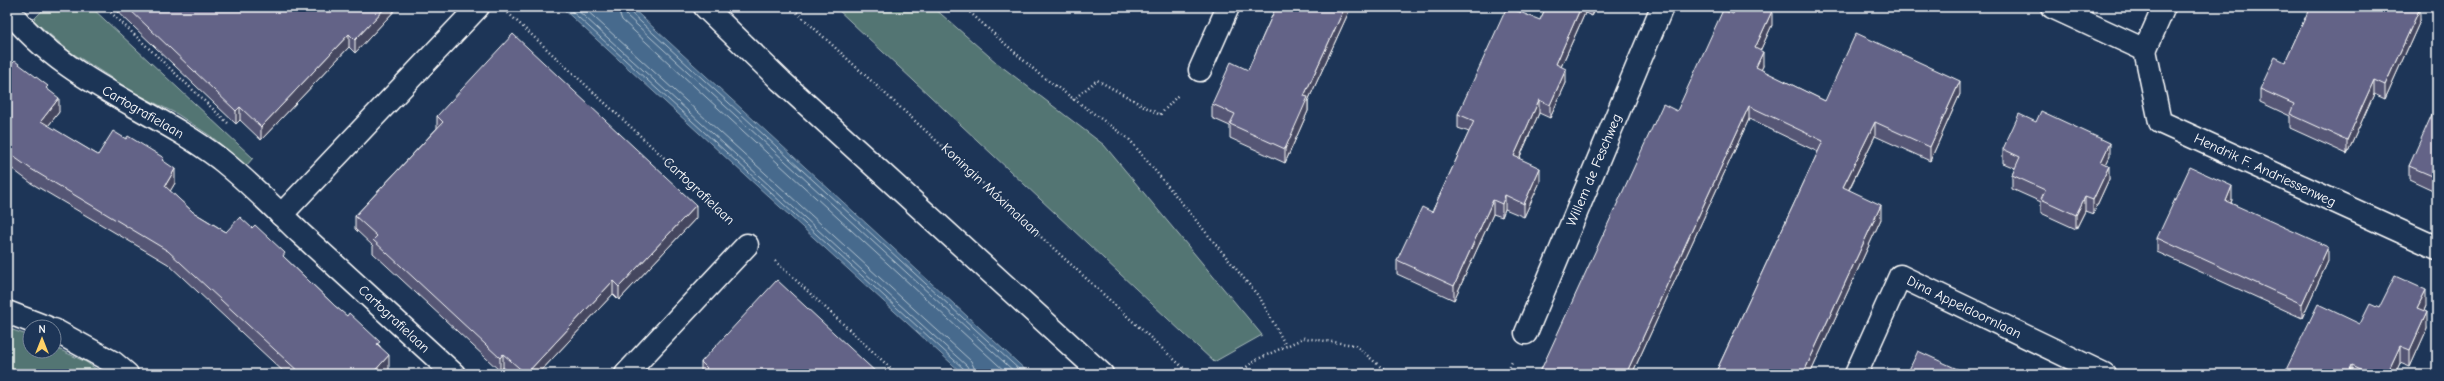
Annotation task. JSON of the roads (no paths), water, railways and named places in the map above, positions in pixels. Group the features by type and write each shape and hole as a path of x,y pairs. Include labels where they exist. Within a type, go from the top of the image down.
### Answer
{"street":[{"path":"281,215 478,7"},
{"path":"705,7 781,81 1102,374"},
{"path":"1200,70 1228,7"},
{"name":"Willem de Feschweg","path":"1526,333 1662,7"},
{"path":"2052,7 2144,50 2164,7"},
{"name":"Cartografielaan","path":"7,8 36,41 61,62 91,82 201,146 221,160 454,374"},
{"name":"Hendrik F. Andriessenweg","path":"2144,50 2160,122 2437,248"},
{"path":"626,374 747,245"},
{"name":"Dina Appeldoornlaan","path":"1856,374 1900,276 2104,374"},
{"path":"7,312 25,319"},
{"path":"62,334 114,363 127,374"}],"water":[{"path":"561,7 631,7 1030,374 963,374"}]}
